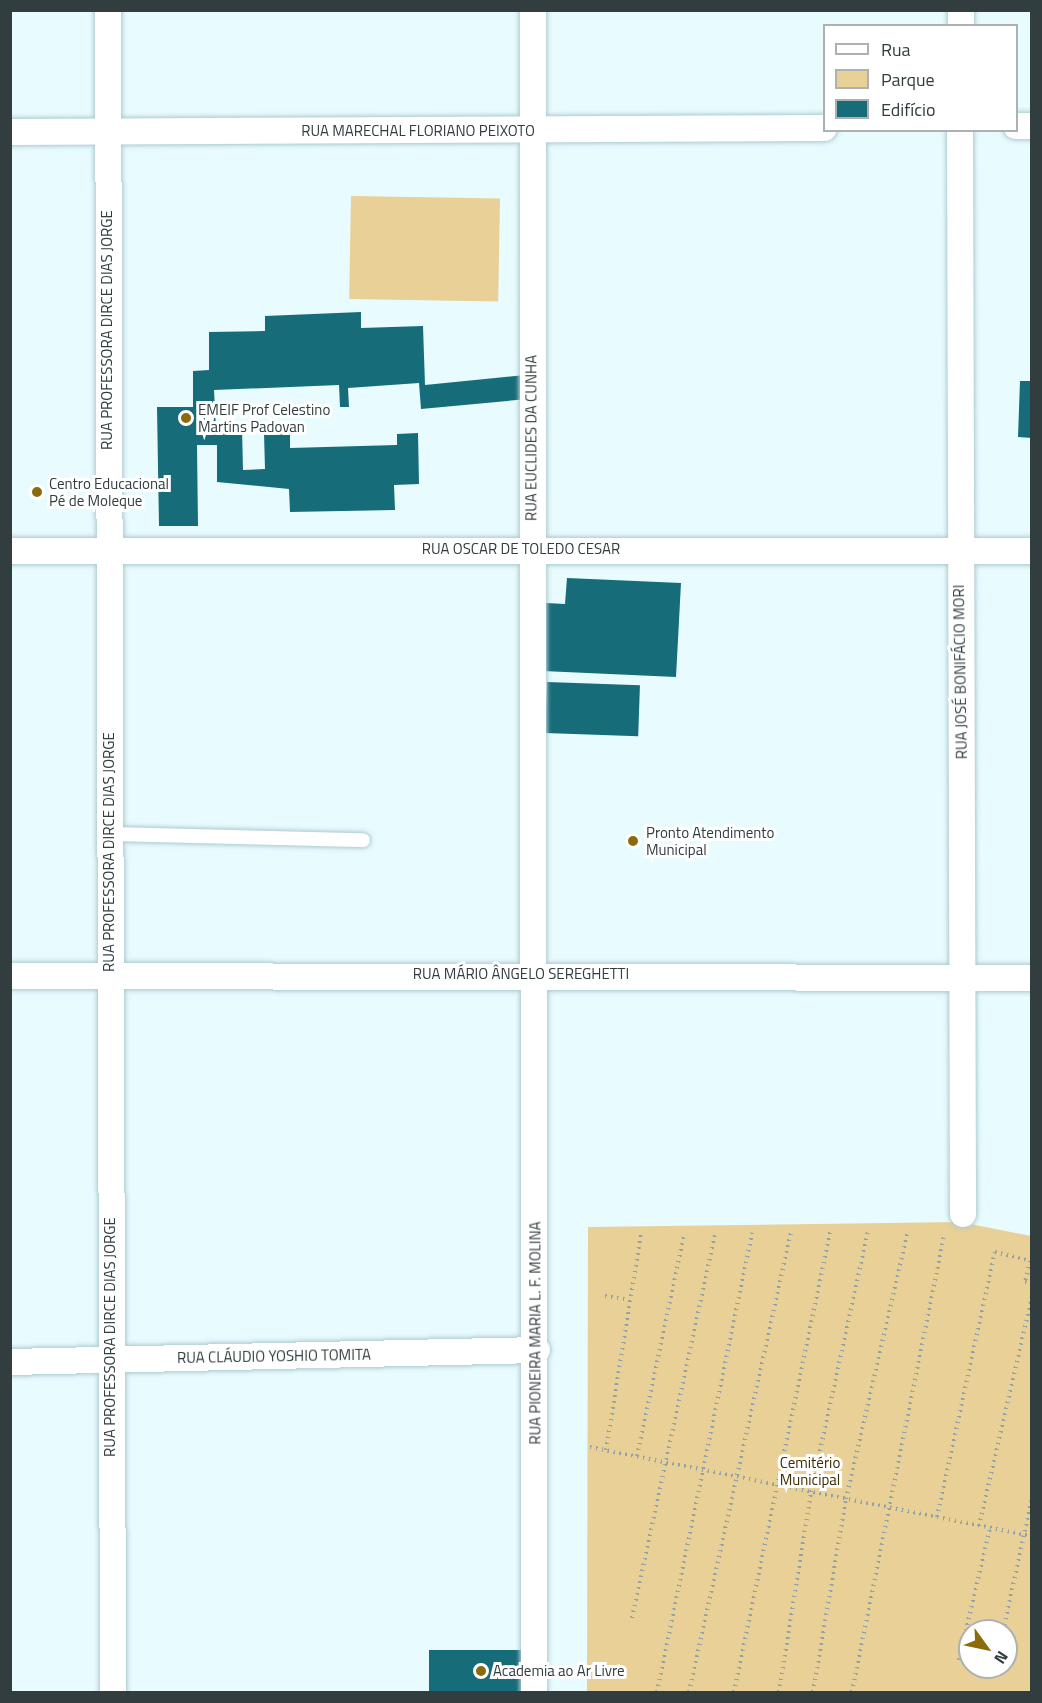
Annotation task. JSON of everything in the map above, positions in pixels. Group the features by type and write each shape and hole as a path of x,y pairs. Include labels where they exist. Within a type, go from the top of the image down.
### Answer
{"street":[{"name":"RUA PROFESSORA DIRCE DIAS JORGE","path":"108,10 106,551 110,976 109,1360 113,1692"},
{"name":"RUA EUCLIDES DA CUNHA","path":"531,973 530,548 533,10"},
{"name":"RUA MARECHAL FLORIANO PEIXOTO","path":"10,132 823,128"},
{"name":"RUA JOSÉ BONIFÁCIO MORI","path":"954,1221 962,978 959,551 960,132"},
{"name":"RUA OSCAR DE TOLEDO CESAR","path":"10,551 530,548 1032,551"},
{"name":"RUA MÁRIO ÂNGELO SEREGHETTI","path":"10,976 531,973 1032,978"},
{"name":"RUA PIONEIRA MARIA L. F. MOLINA","path":"531,973 537,1350 534,1692"},
{"name":"RUA CLÁUDIO YOSHIO TOMITA","path":"10,1362 537,1350"}],"lane":[{"path":"109,834 363,840"}],"path":[{"path":"852,1692 886,1507 954,1221"},
{"path":"779,1692 811,1492 868,1231"},
{"path":"813,1692 846,1499 908,1231"},
{"path":"734,1692 775,1485 830,1232"},
{"path":"632,1618 668,1462 715,1233"},
{"path":"657,1692 700,1469 752,1233"},
{"path":"689,1692 735,1476 791,1233"},
{"path":"606,1450 641,1234"},
{"path":"637,1456 684,1234"},
{"path":"937,1517 995,1252 1030,1261 1025,1282 1032,1283"},
{"path":"605,1296 629,1300"},
{"path":"979,1526 1032,1297"},
{"path":"590,1447 1032,1536"},
{"path":"1006,1619 1032,1498"},
{"path":"969,1619 990,1528"}],"green space":[{"path":"351,196 500,199 498,302 349,299"},
{"name":"Cemitério Municipal","path":"960,1222 1031,1236 1031,1692 587,1692 588,1227"}],"building":[{"name":"EMEIF Prof Celestino Martins Padovan","path":"361,312 361,328 423,326 425,385 525,375 528,399 421,409 419,383 348,388 349,407 340,407 339,385 214,390 216,429 242,428 243,470 265,469 264,433 290,431 290,448 397,445 397,434 418,433 419,484 394,485 395,510 290,512 289,489 217,482 217,445 197,445 198,526 159,526 157,407 193,407 193,371 209,370 209,332 265,331 265,316"},
{"path":"1020,381 1032,381 1032,438 1018,437"},
{"path":"567,578 681,583 676,677 543,671 546,603 565,604"},
{"path":"547,682 640,685 638,736 545,733"},
{"name":"Academia ao Ar Livre","path":"429,1650 533,1650 533,1692 429,1692"}],"place":[{"name":"EMEIF Prof Celestino Martins Padovan","path":"186,418"},
{"name":"Centro Educacional Pé de Moleque","path":"37,492"},
{"name":"Pronto Atendimento Municipal","path":"633,841"},
{"name":"Academia ao Ar Livre","path":"481,1671"}]}
